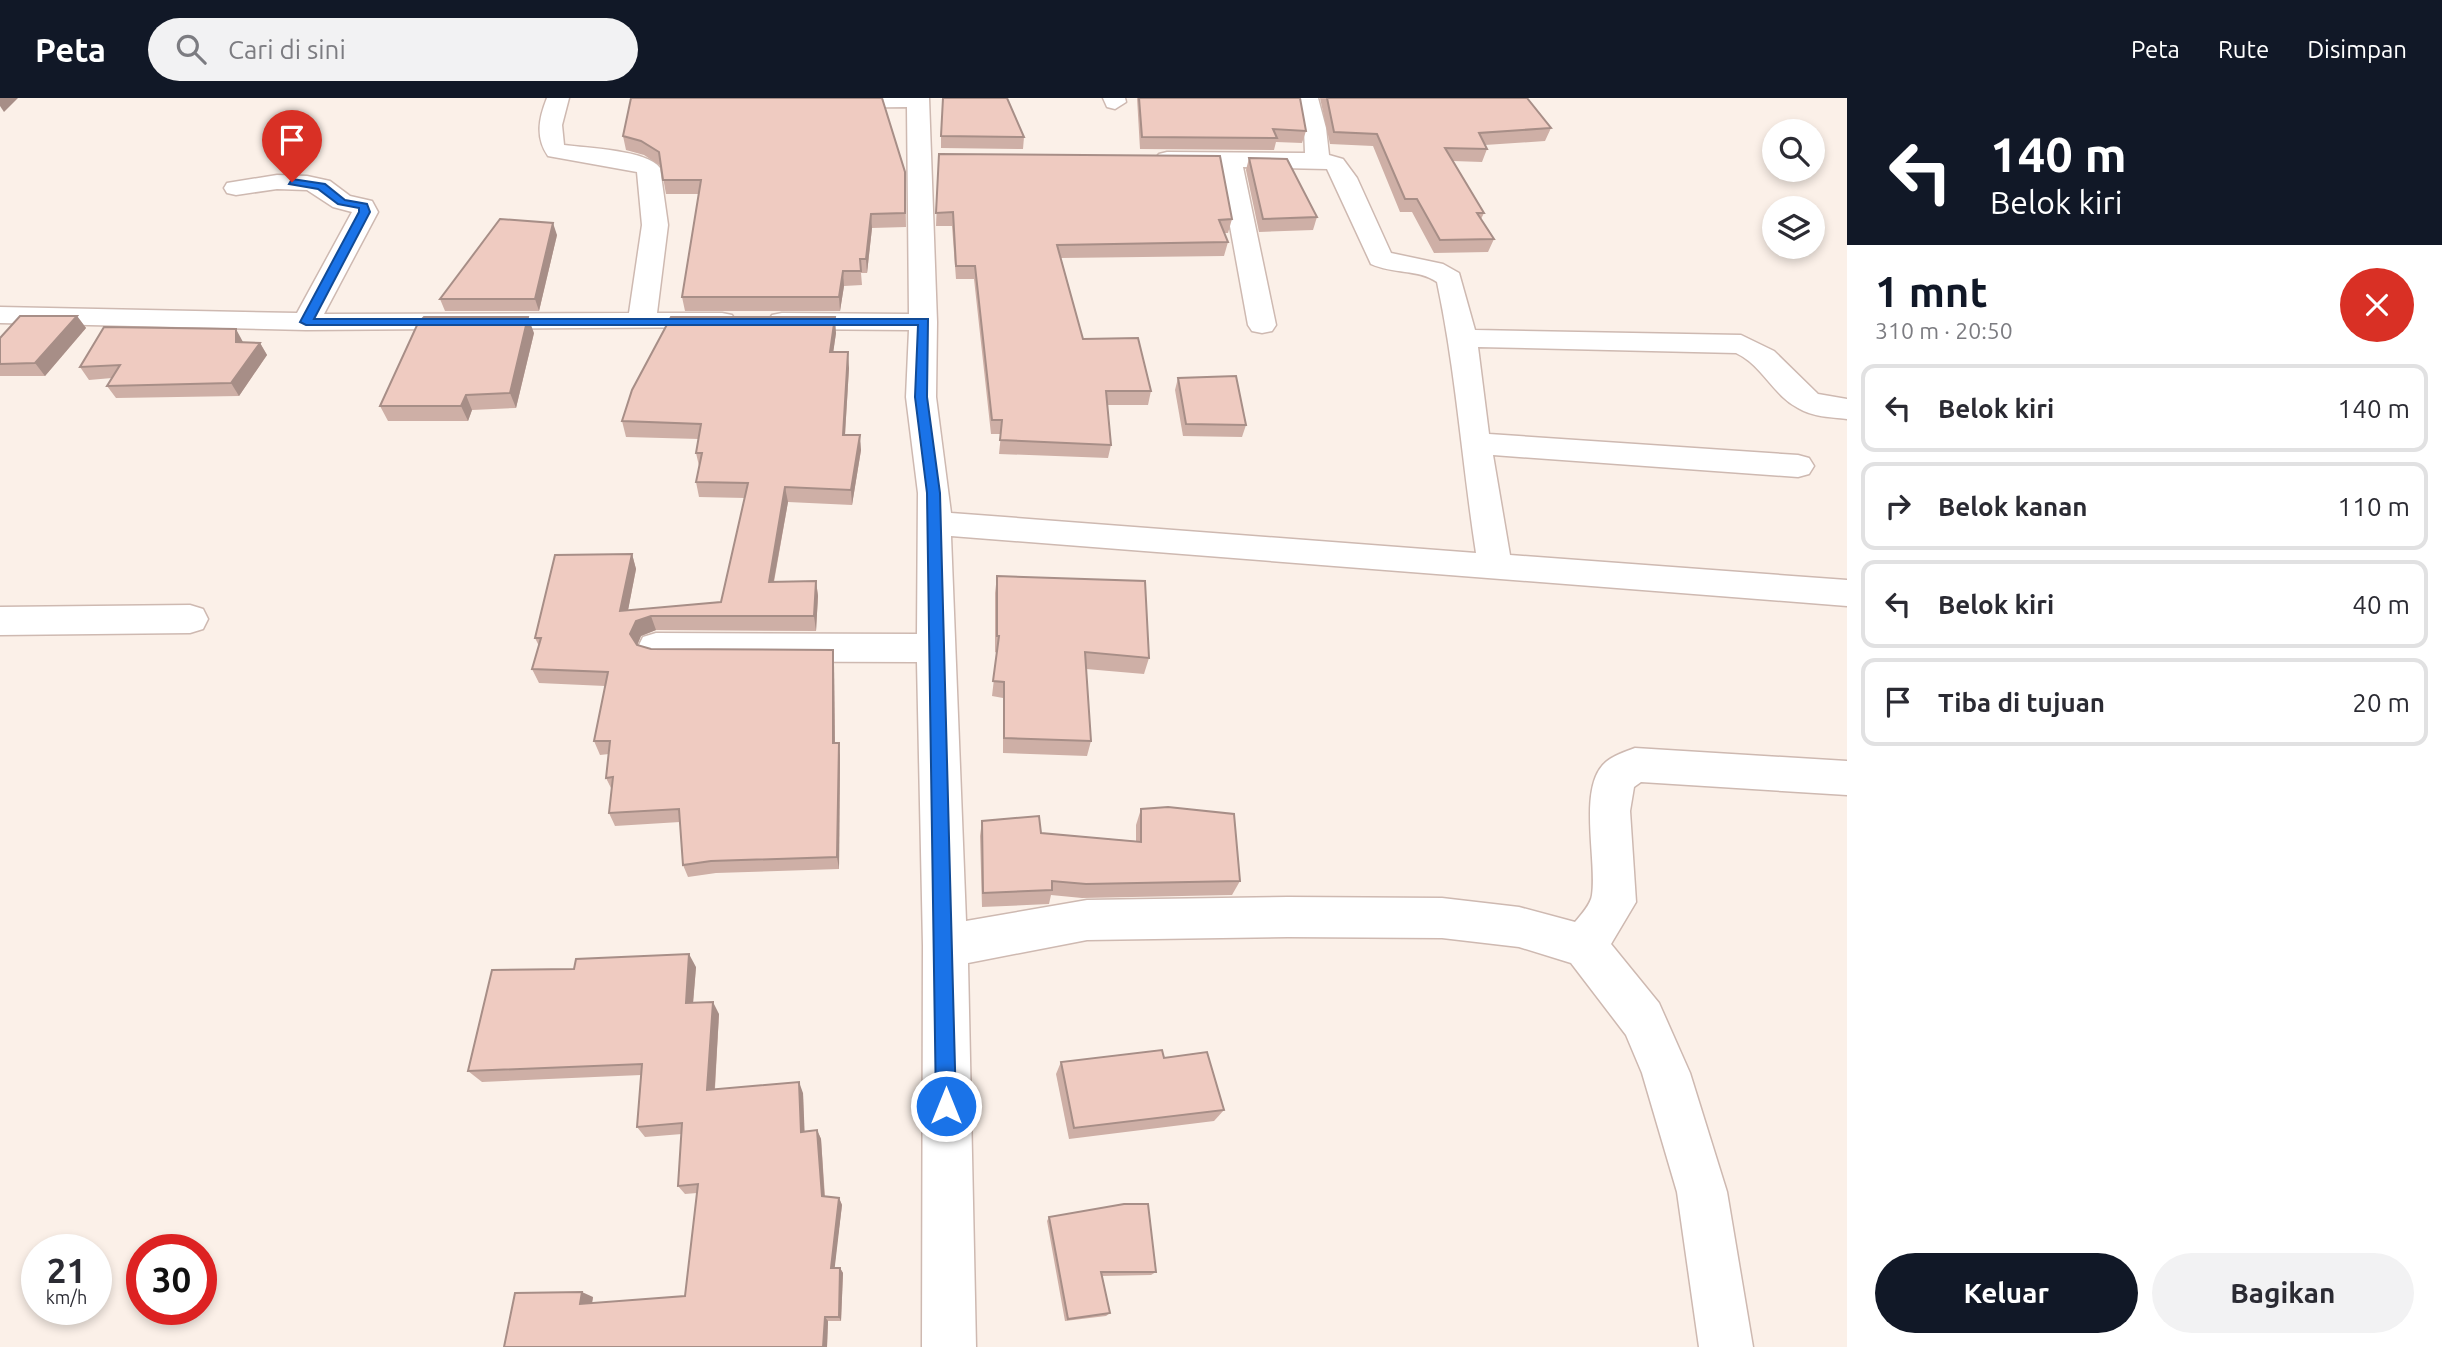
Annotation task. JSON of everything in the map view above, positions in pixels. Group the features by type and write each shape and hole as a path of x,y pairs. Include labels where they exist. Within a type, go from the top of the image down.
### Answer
{"street":[{"path":"558,98 550,134 550,143 556,151 629,161 648,168 655,191 656,218 642,320"},
{"path":"1307,98 1315,128 1317,160"},
{"path":"802,101 918,99 933,158 921,397 934,493 934,648 945,946 949,1347"},
{"path":"1150,158 1317,160 1335,164 1341,171 1380,258 1396,265 1436,268 1450,279 1464,338 1475,443 1495,567"},
{"path":"1230,160 1262,325"},
{"path":"236,188 277,182 307,183 321,186 342,202 363,206 365,212 306,322"},
{"path":"0,315 306,322 923,322"},
{"path":"1464,338 1741,344 1764,354 1792,388 1811,403 1847,408"},
{"path":"1475,443 1798,466"},
{"path":"933,523 1847,593"},
{"path":"0,621 190,619"},
{"path":"656,647 934,648"},
{"path":"1585,946 1614,902 1611,811 1616,778 1635,765 1847,778"},
{"path":"945,946 1087,920 1288,917 1442,918 1519,927 1585,946 1643,1019 1666,1073 1702,1192 1726,1347"}],"building":[{"path":"631,98 882,98 905,172 905,213 871,214 866,259 860,259 861,271 843,271 839,297 682,297 701,180 663,180 659,152 641,141 623,136"},
{"path":"943,98 1007,98 1024,137 941,136"},
{"path":"1139,98 1300,98 1306,131 1273,129 1277,138 1142,137"},
{"path":"1327,98 1527,98 1551,128 1479,133 1487,149 1445,148 1484,213 1477,213 1494,239 1440,240 1417,199 1405,199 1377,134 1334,132"},
{"path":"939,154 1220,156 1232,219 1219,220 1228,242 1057,245 1083,339 1138,338 1151,391 1106,391 1111,445 1000,440 1002,420 992,420 975,266 956,266 953,212 936,213"},
{"path":"1249,158 1287,159 1317,217 1263,219"},
{"path":"500,219 553,223 535,299 440,299"},
{"path":"20,316 77,316 35,363 0,364 0,338"},
{"path":"424,317 528,317 510,393 466,395 461,406 380,406 418,323"},
{"path":"671,317 835,317 830,352 848,352 843,435 860,435 851,490 785,487 769,582 816,581 814,616 651,616 636,621 630,634 637,645 651,649 833,650 833,743 839,743 837,857 711,861 683,865 679,809 609,813 613,777 606,778 610,741 594,741 608,672 532,669 541,638 535,638 555,555 632,554 620,611 721,602 748,483 696,482 702,453 696,453 701,424 622,421 632,390"},
{"path":"104,327 236,329 236,342 260,343 231,383 107,386 120,365 80,367"},
{"path":"1236,376 1246,425 1186,424 1178,378"},
{"path":"997,576 1145,581 1149,658 1085,652 1091,741 1004,738 1004,682 993,681 999,636"},
{"path":"1168,807 1234,814 1240,881 1086,884 1052,881 1052,890 983,893 982,821 1039,816 1041,833 1141,842 1141,809"},
{"path":"689,954 686,1003 713,1002 707,1090 799,1082 801,1132 817,1130 822,1196 839,1198 831,1268 840,1268 839,1317 825,1317 823,1347 504,1347 515,1293 582,1292 580,1304 685,1296 698,1184 678,1186 682,1123 637,1127 642,1064 468,1071 492,970 574,969 576,959"},
{"path":"1162,1050 1164,1058 1207,1052 1224,1110 1074,1128 1061,1062"},
{"path":"1124,1204 1148,1204 1156,1272 1101,1272 1110,1313 1068,1319 1049,1217"}],"route":[{"path":"292,182 321,186 342,202 363,206 365,212 306,322 923,322 921,397 934,493 934,648 945,946 946,1106"}]}
